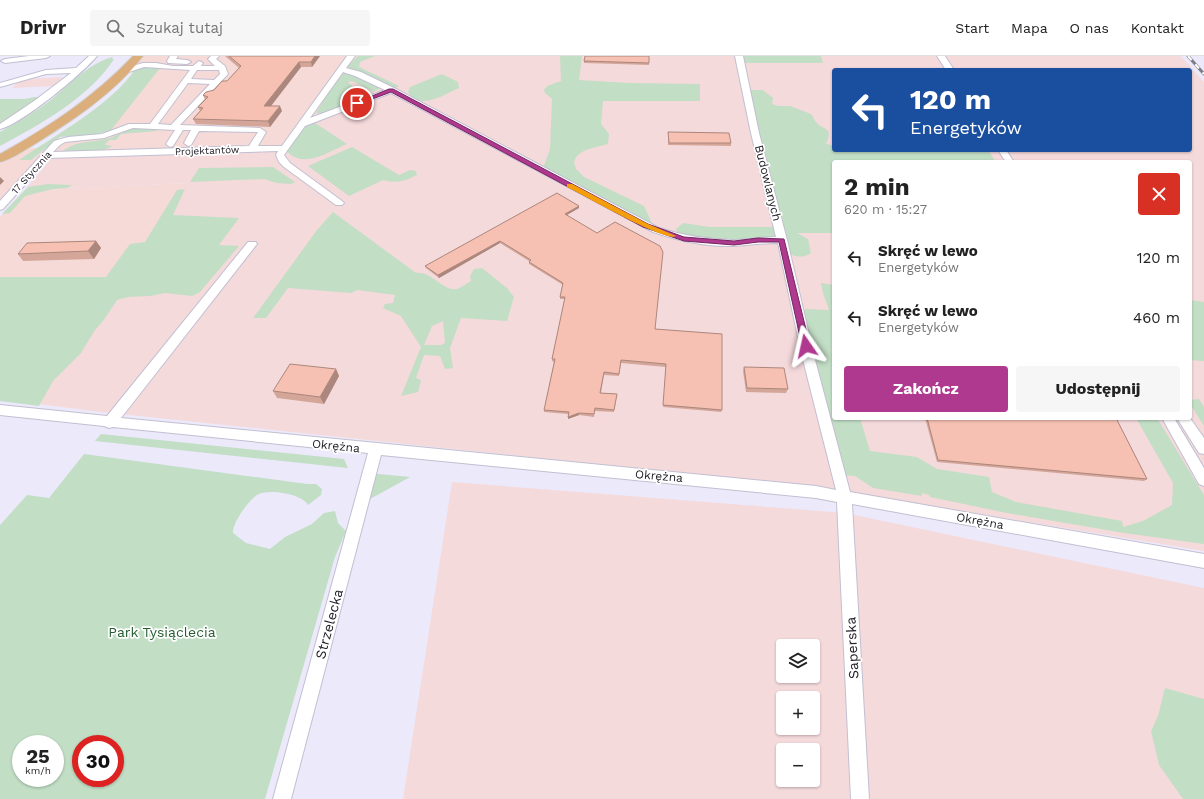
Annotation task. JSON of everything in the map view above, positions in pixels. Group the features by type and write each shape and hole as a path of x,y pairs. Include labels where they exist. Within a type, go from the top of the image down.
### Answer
{"main road":[{"path":"0,149 48,122 74,104 103,79 124,56"},
{"path":"0,159 59,125 86,106 138,56"}],"street":[{"path":"21,69 32,56"},
{"path":"2,60 32,56 46,56"},
{"path":"0,127 39,103 79,70 93,56"},
{"path":"338,203 286,165 280,155 351,56"},
{"name":"Budowlanych","path":"739,56 755,133 782,240 808,356 840,475 844,496"},
{"path":"941,56 949,68"},
{"path":"174,59 196,68"},
{"path":"153,126 170,102 183,91 196,68 215,59 222,71"},
{"path":"2,60 33,74"},
{"path":"123,72 142,65 222,71"},
{"path":"342,69 358,74 391,90 656,230 684,239 720,242 734,243 758,240 782,240"},
{"path":"0,85 33,74 53,71 79,70"},
{"path":"170,144 179,124 188,111 216,82 222,71"},
{"path":"183,91 216,82"},
{"path":"183,91 209,89"},
{"path":"302,124 376,98 391,90"},
{"path":"183,91 202,97"},
{"path":"170,102 196,103"},
{"path":"406,107 415,103"},
{"path":"164,111 188,111"},
{"path":"158,118 179,124 214,128 229,132 258,129 262,132 252,149"},
{"path":"153,126 179,124"},
{"name":"17 Stycznia","path":"0,207 57,144 65,140 104,136 122,127 153,126"},
{"path":"188,143 197,127"},
{"path":"208,138 214,128"},
{"path":"241,141 247,129"},
{"name":"Projektantów","path":"47,155 284,148"},
{"path":"109,423 252,244"},
{"name":"Okrężna","path":"0,410 109,423 376,450 784,488 844,496 1204,561"},
{"path":"1169,420 1204,480"},
{"path":"1184,420 1204,449"},
{"name":"Strzelecka","path":"282,799 376,450"},
{"name":"Saperska","path":"844,496 860,799"}],"shaded area":[{"path":"138,56 351,56 284,148 47,155 0,207 0,159 21,148 52,148 60,141 111,134 106,132 158,66 164,65 152,64 128,70"},
{"path":"351,56 1181,56 1192,68 832,68 832,152 1192,152 1192,68 1204,82 1204,551 817,487 100,412 0,399 0,277 102,277 125,279 172,215 187,183 24,191 54,155 284,148"},
{"path":"63,77 54,86 12,88 18,82 27,79"},
{"path":"188,183 172,215 125,279 102,277 0,277 0,217 24,191"},
{"path":"452,482 845,513 1204,588 1204,799 403,799"}],"green space":[{"path":"358,56 375,56 360,62 359,67 399,86 394,89 347,67"},
{"path":"560,56 582,56 579,80 629,83 700,84 700,101 603,101 601,124 609,134 608,144 584,151 576,157 574,162 576,169 584,177 644,206 652,223 649,226 542,171 550,149 552,99 545,93 544,90 547,86 561,81"},
{"path":"739,56 821,56 823,63 741,63"},
{"path":"113,57 112,59 114,59 104,73 78,98 31,129 0,146 0,132 30,115 47,103 78,76 95,64"},
{"path":"136,68 160,68 111,130 97,134 60,137 31,160 19,160 66,130 99,106 126,81"},
{"path":"343,73 359,77 382,87 374,92 352,81 348,82 353,87 366,91 368,95 322,114 316,113 332,87"},
{"path":"442,74 458,82 459,88 432,100 426,101 413,98 408,92 410,87"},
{"path":"746,90 763,90 773,98 772,104 778,106 790,106 811,114 819,125 828,131 829,137 825,143 832,145 832,152 989,152 995,160 832,160 832,233 797,233 808,239 811,253 801,257 791,255 784,251 782,240 734,243 680,238 676,229 683,223 710,227 778,227"},
{"path":"40,97 0,123 0,99 24,99"},
{"path":"312,121 347,144 314,158 298,158 291,155 284,148 302,124"},
{"path":"136,128 156,129 157,131 121,134 116,140 109,140 105,145 113,146 101,151 63,151 68,147 80,143 104,140"},
{"path":"352,147 399,175 410,170 416,171 417,175 401,181 393,182 383,180 349,196 308,166"},
{"path":"273,167 295,182 291,184 277,183 264,179 190,182 199,168"},
{"path":"48,184 72,185 67,188 53,189 25,196 10,213 2,214 28,187"},
{"path":"185,189 173,215 239,218 219,245 239,246 200,292 192,296 165,293 150,296 128,297 117,300 95,330 81,353 53,381 39,406 0,401 0,277 106,277 130,244 145,242 177,190"},
{"path":"333,212 416,273 427,275 452,289 457,289 471,281 470,276 474,269 482,268 507,288 514,297 507,321 461,318 450,348 453,368 445,369 440,356 424,355 416,378 421,380 418,392 401,396 421,347 401,316 383,308 385,304 393,303 395,295 357,290 351,293 288,288 266,318 253,318 317,230","holes":["443,321 445,343 441,345 424,345 432,326"]},
{"path":"821,283 832,285 832,420 861,420 870,451 917,457 937,469 989,477 992,492 1016,502 1122,521 1123,527 1143,521 1172,505 1173,483 1137,420 1158,420 1204,495 1204,544 1124,533 1007,513 930,497 929,495 922,493 922,496 873,488 855,476 840,475 799,316 806,309 829,310"},
{"path":"1192,300 1204,302 1204,361 1192,360"},
{"path":"1199,399 1204,407 1204,426 1192,407 1192,400"},
{"path":"101,434 344,459 348,468 95,441"},
{"name":"Park Tysiąclecia","path":"84,454 316,484 322,489 321,495 308,505 305,501 299,498 284,493 268,492 257,495 242,512 233,529 233,533 246,543 270,549 285,537 312,524 324,513 335,511 338,523 346,531 335,557 265,799 0,799 0,525 27,495 49,498"},
{"path":"379,474 410,477 361,504 369,475"},
{"path":"1165,688 1204,699 1204,799 1183,799 1159,765 1151,731 1158,716"}],"building":[{"path":"229,56 315,56 311,62 299,62 264,106 280,106 268,121 193,119 203,108 198,107 208,97 203,95 206,92 214,90 222,81 227,81 241,66"},
{"path":"585,56 649,56 649,63 584,61"},
{"path":"668,132 729,133 731,143 669,143"},
{"path":"557,193 579,206 565,214 597,233 615,222 660,246 663,252 655,329 722,334 722,410 663,405 666,364 621,360 619,374 604,372 600,393 617,394 614,410 595,408 594,414 579,413 568,417 569,412 544,410 555,359 552,359 565,297 560,297 563,283 529,262 531,260 500,241 438,275 425,266"},
{"path":"96,241 88,251 18,254 27,243"},
{"path":"290,364 336,369 320,397 273,391"},
{"path":"744,367 784,368 788,389 747,388"},
{"path":"928,420 1117,420 1147,479 938,460"}],"railway":[{"path":"1188,56 1204,74"}],"slow traffic":[{"path":"570,185 646,226 672,236"}],"route":[{"path":"357,103 391,90 646,226 672,236 684,239 734,243 758,240 782,240 806,346"}]}
